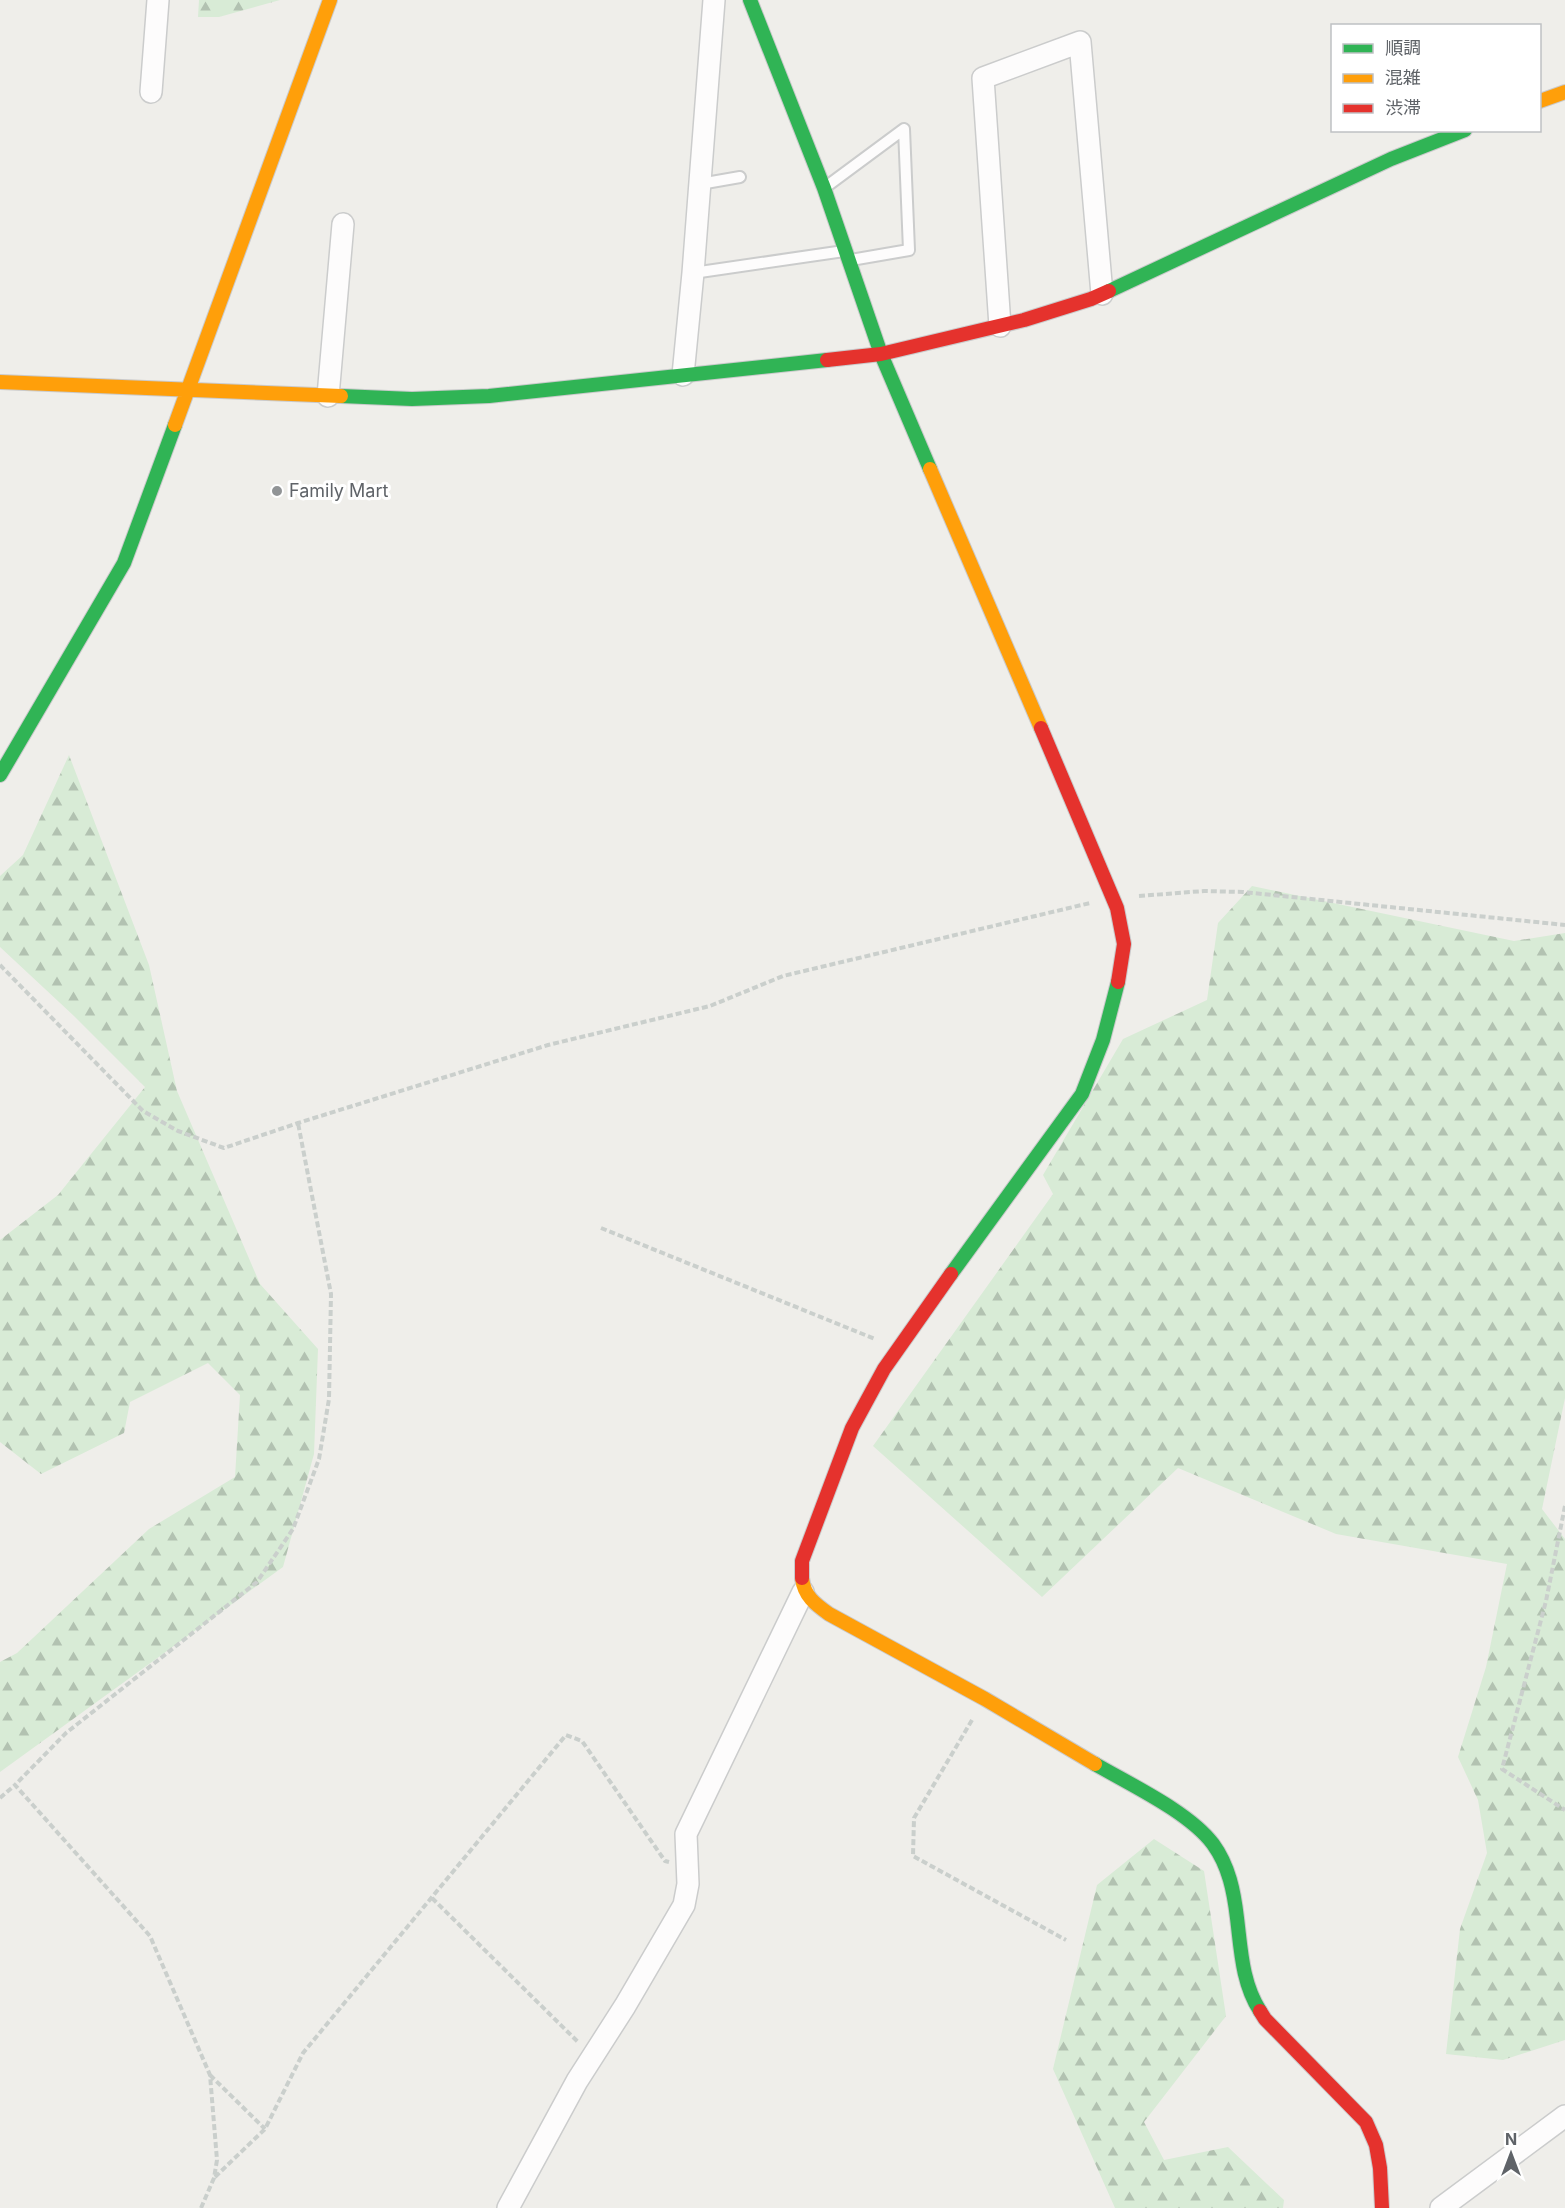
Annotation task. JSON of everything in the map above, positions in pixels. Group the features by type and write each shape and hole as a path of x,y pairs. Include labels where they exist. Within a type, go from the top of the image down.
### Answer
{"street":[{"path":"151,92 158,0"},
{"path":"0,775 124,563 330,0"},
{"path":"683,375 714,0"},
{"path":"750,0 824,188 881,354 1114,898 1124,941 1122,966 1108,1027 1082,1094 884,1369 852,1428 802,1561 800,1578 803,1592 829,1614 984,1699 1181,1815 1202,1831 1216,1847 1235,1895 1243,1967 1256,2005 1265,2019 1366,2122 1376,2145 1382,2208"},
{"path":"1000,326 983,78 1080,42 1102,294"},
{"path":"1541,101 1565,92"},
{"path":"0,382 412,399 489,396 881,354 1000,326 1091,299 1391,159 1460,132"},
{"path":"328,396 343,224"},
{"path":"508,2208 577,2081 684,1905 688,1884 686,1834 803,1592"},
{"path":"1441,2208 1565,2116"}],"lane":[{"path":"693,273 909,250 904,129 824,188"},
{"path":"700,184 740,177"}],"path":[{"path":"0,966 143,1111 178,1131 224,1148 548,1045 710,1006 783,976 1114,898 1204,891 1243,891 1565,925"},
{"path":"0,1798 66,1733 256,1582 293,1529 319,1459 329,1399 331,1294 298,1123"},
{"path":"602,1228 898,1348"},
{"path":"1565,1506 1546,1602 1502,1769 1565,1810"},
{"path":"984,1699 914,1818 912,1856 1066,1940"},
{"path":"214,2178 266,2129 303,2054 566,1735 582,1741 665,1861 687,1870"},
{"path":"15,1785 150,1936 210,2075 217,2160 214,2178 201,2208"},
{"path":"432,1898 593,2056"},
{"path":"210,2075 266,2129"}],"green space":[{"path":"199,0 280,0 219,17 198,17"},
{"path":"69,755 149,965 177,1091 260,1284 318,1349 314,1454 283,1567 0,1772 0,1662 17,1653 149,1529 235,1477 240,1395 208,1363 130,1402 124,1433 41,1474 0,1442 0,1240 58,1195 145,1087 0,947 0,876 23,855"},
{"path":"1252,886 1514,941 1565,933 1565,1398 1542,1509 1565,1539 1565,2040 1503,2060 1446,2054 1460,1929 1487,1853 1478,1800 1458,1757 1486,1667 1507,1564 1336,1534 1178,1468 1042,1597 873,1446 1053,1194 1043,1175 1123,1039 1207,1000 1218,923"},
{"path":"1154,1839 1204,1871 1226,2016 1144,2122 1164,2160 1228,2147 1284,2200 1283,2208 1115,2208 1053,2069 1097,1885"}],"traffic: fast":[{"path":"750,0 824,188 881,354 930,469"},
{"path":"1109,291 1391,159 1460,132"},
{"path":"341,396 412,399 489,396 827,360"},
{"path":"0,775 124,563 175,425"},
{"path":"951,1274 1082,1094 1103,1040 1118,982"},
{"path":"1095,1764 1175,1810 1203,1832 1219,1852 1230,1879 1246,1978 1260,2011"}],"traffic: slow":[{"path":"175,425 330,0"},
{"path":"1541,101 1565,92"},
{"path":"0,382 341,396"},
{"path":"930,469 1041,728"},
{"path":"802,1578 808,1595 829,1614 985,1699 1095,1764"}],"traffic: jam":[{"path":"827,360 881,354 1024,320 1109,291"},
{"path":"1041,728 1117,908 1124,944 1118,982"},
{"path":"802,1578 802,1561 852,1428 884,1369 951,1274"},
{"path":"1260,2011 1265,2019 1366,2122 1376,2145 1380,2168 1382,2208"}],"place":[{"name":"Family Mart","path":"277,491"}]}
